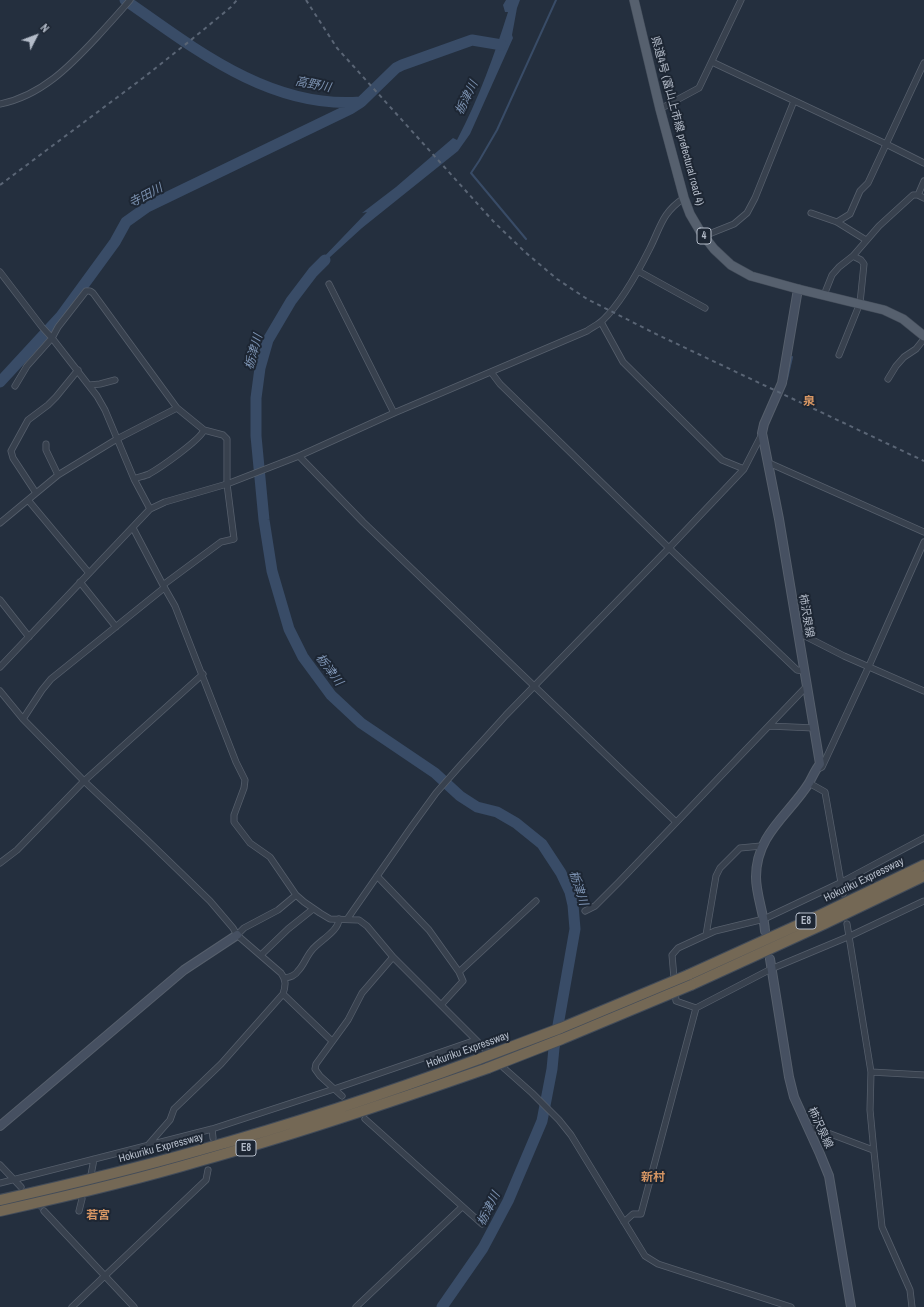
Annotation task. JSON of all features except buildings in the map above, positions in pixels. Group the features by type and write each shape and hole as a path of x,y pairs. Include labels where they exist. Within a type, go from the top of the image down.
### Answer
{"highway":[{"name":"Hokuriku Expressway","path":"0,1211 130,1180 230,1153 340,1119 488,1068 562,1039 689,980 924,865"},
{"name":"Hokuriku Expressway","path":"0,1200 127,1170 200,1150 337,1109 410,1085 689,980 824,924 924,876"}],"main road":[{"name":"県道4号 (富山上市線 prefectural road 4)","path":"634,0 660,109 684,198 690,214 714,249 735,268 751,276 884,310 903,319 924,337"},
{"path":"762,433 764,424 782,383 798,289"},
{"name":"柿沢泉線","path":"762,433 769,463 820,764 809,783 773,828 762,846 756,864 758,900 764,919 765,931"},
{"path":"0,1126 184,970 237,935"},
{"name":"柿沢泉線","path":"770,958 789,1077 794,1097 828,1176 851,1307"}],"street":[{"path":"0,104 12,101 33,92 51,81 72,63 130,0"},
{"path":"660,109 699,88 741,0"},
{"path":"712,62 924,163"},
{"path":"838,222 850,214 860,191 868,182 924,63"},
{"path":"704,236 734,224 747,213 794,101"},
{"path":"918,195 924,181"},
{"path":"824,295 832,275 839,267 853,256 879,226 913,195 918,195 924,198"},
{"path":"0,668 150,509 164,502 227,484 299,456 394,413 587,331 601,322 612,312 638,270 663,219 672,206 684,198"},
{"path":"811,213 838,222 866,240"},
{"path":"839,355 860,303 864,264 861,260 853,256"},
{"path":"638,270 705,308"},
{"path":"0,272 42,327 90,385 102,405 134,479 150,509"},
{"path":"329,284 394,413"},
{"path":"15,386 27,366 52,338 58,327 86,291 93,293 177,408 204,430 223,435 226,439 227,484 234,539 221,542 52,679 42,690 23,719"},
{"path":"601,322 623,362 722,460 744,469"},
{"path":"888,379 896,366 904,357 916,349 924,337"},
{"path":"36,493 13,458 11,451 28,420 56,397 78,370"},
{"path":"491,372 500,384 796,670 804,670"},
{"path":"90,385 116,380"},
{"path":"0,523 58,475 117,439 177,408"},
{"path":"134,479 150,474 159,468 198,439 204,430"},
{"path":"348,918 376,876 436,793 506,715 744,469 762,433"},
{"path":"46,444 46,450 58,475"},
{"path":"299,456 363,522 676,822"},
{"path":"769,463 924,532"},
{"path":"28,500 89,573"},
{"path":"133,528 175,606 203,674 236,762 245,780 244,788 234,815 234,822 250,843 270,858 296,895 313,909 330,919 348,918 359,920 367,926 393,957 505,1069 532,1092 559,1120 571,1135 646,1256 658,1264 791,1307"},
{"path":"816,769 822,767 870,666 924,542"},
{"path":"80,582 116,627"},
{"path":"0,600 29,637"},
{"path":"797,632 844,656 870,666 924,691"},
{"path":"0,863 16,851 84,781 203,674"},
{"path":"585,911 594,906 619,882 807,686"},
{"path":"0,691 23,719 84,781 210,901 233,928 237,935 281,972 285,978 286,985 283,994 221,1064 174,1109 170,1120 149,1144"},
{"path":"769,726 814,728"},
{"path":"809,783 825,792 843,894"},
{"path":"924,838 840,883 764,919 715,931 678,948 672,955 676,1001 696,1008 771,969 850,936 924,901"},
{"path":"706,935 716,876 720,868 740,848 762,846"},
{"path":"376,876 428,930 459,972 463,981 441,1005"},
{"path":"237,935 244,928 278,910 296,895"},
{"path":"459,972 536,901"},
{"path":"261,955 288,929 313,909"},
{"path":"285,978 294,975 298,971 311,951 336,928 339,923 339,919"},
{"path":"847,924 871,1072 870,1110 882,1227 910,1290 912,1307"},
{"path":"342,1096 320,1076 315,1069 316,1064 348,1020 362,993 393,957"},
{"path":"283,994 332,1041"},
{"path":"624,1222 633,1214 641,1214 696,1008"},
{"path":"0,1183 212,1129 476,1040"},
{"path":"871,1072 924,1075"},
{"path":"365,1119 376,1127 482,1224"},
{"path":"808,1127 873,1150"},
{"path":"212,1129 213,1138"},
{"path":"91,1175 94,1159"},
{"path":"0,1165 21,1187"},
{"path":"72,1307 206,1180 208,1170"},
{"path":"79,1211 82,1199"},
{"path":"356,1307 462,1207"},
{"path":"44,1211 134,1307"}],"water":[{"path":"506,0 520,0 512,35 513,38 470,134 458,151 362,228 307,278 318,263 367,212 362,213 396,187 453,138 457,140 486,77 508,12 505,12 503,5"}],"waterway":[{"name":"高野川","path":"125,0 206,56 265,86 295,96 327,102 360,102"},
{"path":"526,239 471,173 497,130 556,0"},
{"name":"寺田川","path":"0,382 61,316 115,242 126,222 147,207 350,109 361,102 396,68 402,65 472,40 502,45"},
{"name":"栃津川","path":"325,260 313,272 291,301 268,340 260,368 256,398 256,436 264,520 272,571 289,629 303,657 331,695 361,723 435,773 460,796 477,807 497,812 516,823 542,844 561,873 570,892 573,905 575,929 542,1121 508,1201 483,1248 442,1307"},
{"path":"787,379 792,357"}],"tunnel":[{"path":"27,1193 44,1211"}],"railway":[{"path":"0,185 143,78 231,7 237,0"},
{"path":"306,0 337,48 493,221 525,252 557,279 587,299 656,334 924,461"}],"district":[{"name":"泉","path":"809,402"},
{"name":"新村","path":"653,1178"},
{"name":"若宮","path":"98,1216"}]}
